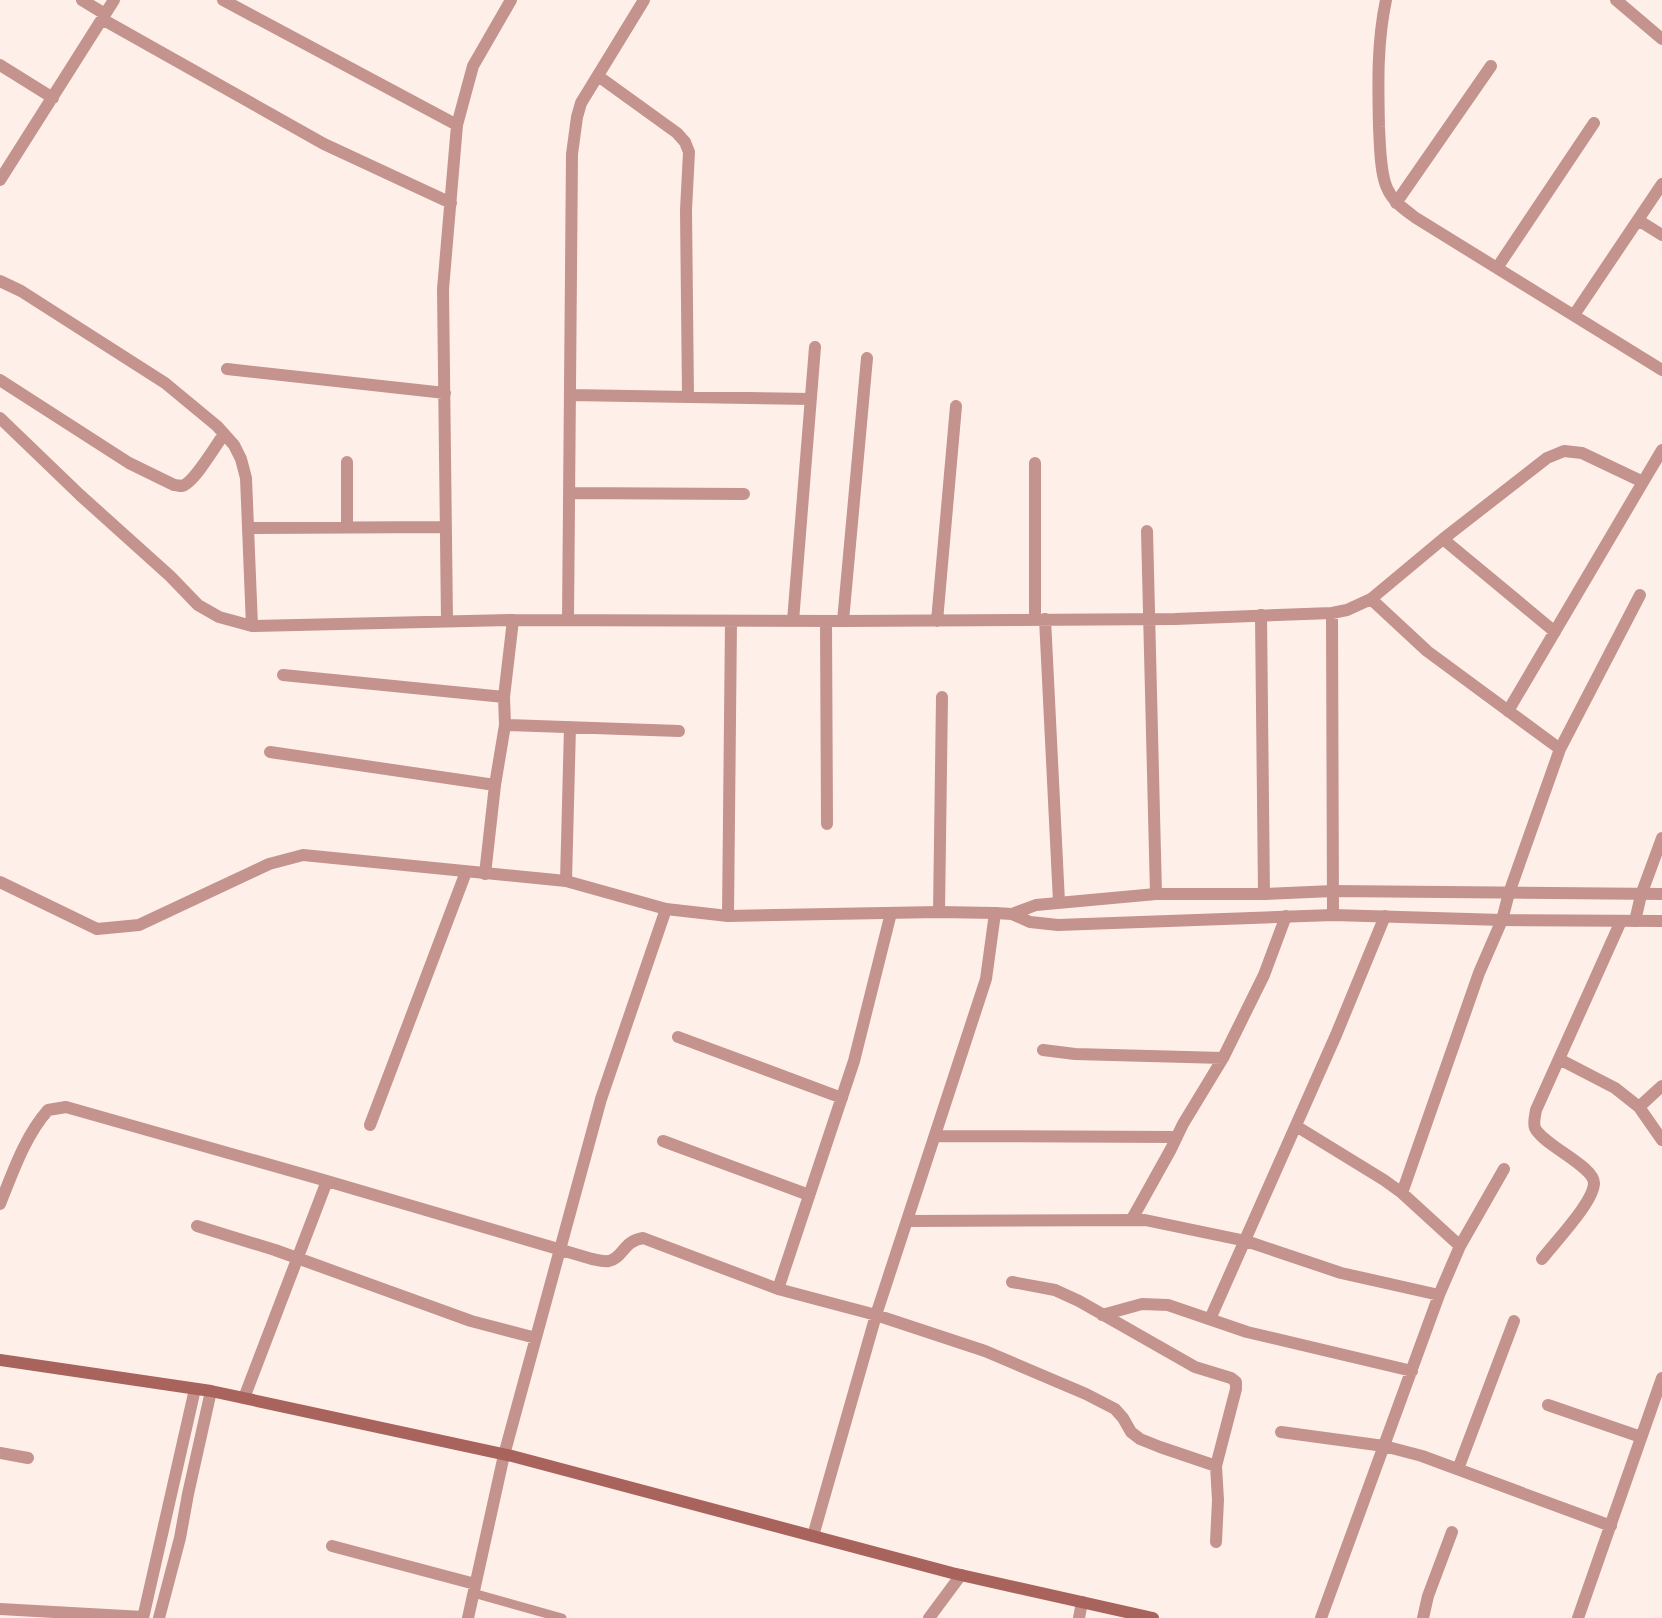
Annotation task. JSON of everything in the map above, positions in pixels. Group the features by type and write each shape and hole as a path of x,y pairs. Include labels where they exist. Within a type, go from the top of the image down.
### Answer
{"main road":[{"path":"0,1360 211,1391 504,1455 961,1575 1154,1618"}],"street":[{"path":"82,0 104,17 324,144 451,203"},
{"path":"0,179 114,0"},
{"path":"222,0 457,125"},
{"path":"447,621 443,289 457,125 473,66 511,0"},
{"path":"1386,0 1381,24 1378,76 1380,152 1386,187 1396,203 1416,218 1662,370"},
{"path":"1616,0 1662,39"},
{"path":"568,620 572,154 581,103 642,1"},
{"path":"0,65 53,98"},
{"path":"1396,203 1491,66"},
{"path":"598,76 677,133 689,152 686,210 688,397"},
{"path":"1497,268 1594,123"},
{"path":"1574,315 1662,184"},
{"path":"1638,220 1662,235"},
{"path":"0,280 21,291 165,383 234,445 241,459 246,478 252,626"},
{"path":"793,621 815,347"},
{"path":"843,621 867,358"},
{"path":"227,369 445,393"},
{"path":"0,380 129,463 174,485 182,486 190,481 224,434"},
{"path":"570,395 811,399"},
{"path":"937,620 956,406"},
{"path":"0,418 80,495 170,576 198,605 219,617 252,626 513,620 1040,620 1332,614 1348,610 1371,598 1547,458 1564,451 1582,453 1643,482"},
{"path":"1508,711 1662,450"},
{"path":"347,462 347,528"},
{"path":"1035,463 1040,620 1059,902"},
{"path":"569,493 744,494"},
{"path":"249,528 446,527"},
{"path":"1147,532 1156,894"},
{"path":"1443,539 1555,632"},
{"path":"1402,1193 1479,973 1502,920 1509,893 1560,750 1640,595"},
{"path":"1371,598 1427,651 1560,750"},
{"path":"1332,614 1333,915"},
{"path":"1261,615 1264,894"},
{"path":"485,874 504,725 504,697 513,620"},
{"path":"728,916 731,621"},
{"path":"826,621 828,824"},
{"path":"283,675 504,697"},
{"path":"939,912 942,697"},
{"path":"504,725 679,731"},
{"path":"566,881 570,728"},
{"path":"270,752 495,785"},
{"path":"1635,921 1641,895 1662,838"},
{"path":"0,882 97,929 138,926 268,864 303,855 566,881 666,909 728,916 939,912 995,913 1012,914 1030,922 1058,925 1333,915 1502,920 1662,921"},
{"path":"370,1125 466,872"},
{"path":"1012,914 1036,904 1156,894 1264,894 1333,891 1662,894"},
{"path":"468,1618 504,1455 601,1099 666,909"},
{"path":"778,1289 854,1061 891,913"},
{"path":"813,1536 876,1315 986,979 995,913"},
{"path":"1132,1219 1183,1124 1224,1058 1264,975 1286,916"},
{"path":"1210,1320 1296,1126 1385,916"},
{"path":"1542,1259 1584,1206 1590,1196 1594,1183 1592,1177 1585,1170 1541,1135 1535,1128 1536,1110 1621,921"},
{"path":"678,1037 842,1098"},
{"path":"1042,1050 1075,1054 1224,1058"},
{"path":"1559,1059 1614,1088 1639,1107 1662,1140"},
{"path":"1639,1107 1662,1086"},
{"path":"0,1204 18,1160 36,1124 48,1110 66,1107 327,1181 592,1260 607,1261 614,1259 634,1240 643,1238 778,1289 876,1315 985,1350 1086,1394 1119,1412 1131,1432 1140,1438 1160,1447 1216,1466"},
{"path":"1296,1126 1402,1193 1460,1246"},
{"path":"935,1136 1177,1137"},
{"path":"663,1141 810,1195"},
{"path":"1321,1618 1439,1295 1460,1246 1504,1169"},
{"path":"244,1398 327,1181"},
{"path":"907,1221 1145,1220 1246,1241 1341,1273 1439,1295"},
{"path":"197,1226 275,1250 471,1321 536,1338"},
{"path":"1012,1282 1055,1290 1079,1301 1195,1367 1231,1378 1236,1382 1236,1389 1216,1466 1218,1500 1216,1542"},
{"path":"1102,1315 1142,1304 1168,1305 1247,1332 1412,1371"},
{"path":"1458,1469 1514,1321"},
{"path":"1578,1618 1662,1378"},
{"path":"0,1610 143,1617 195,1388"},
{"path":"159,1618 181,1532 211,1391"},
{"path":"1548,1405 1641,1437"},
{"path":"1281,1432 1384,1446 1422,1456 1610,1526"},
{"path":"0,1453 28,1458"},
{"path":"163,1528 181,1532"},
{"path":"1423,1618 1428,1596 1452,1532"},
{"path":"332,1546 474,1589"},
{"path":"929,1618 961,1575"},
{"path":"1079,1618 1082,1602"}],"lane":[{"path":"474,1589 562,1618"}]}
